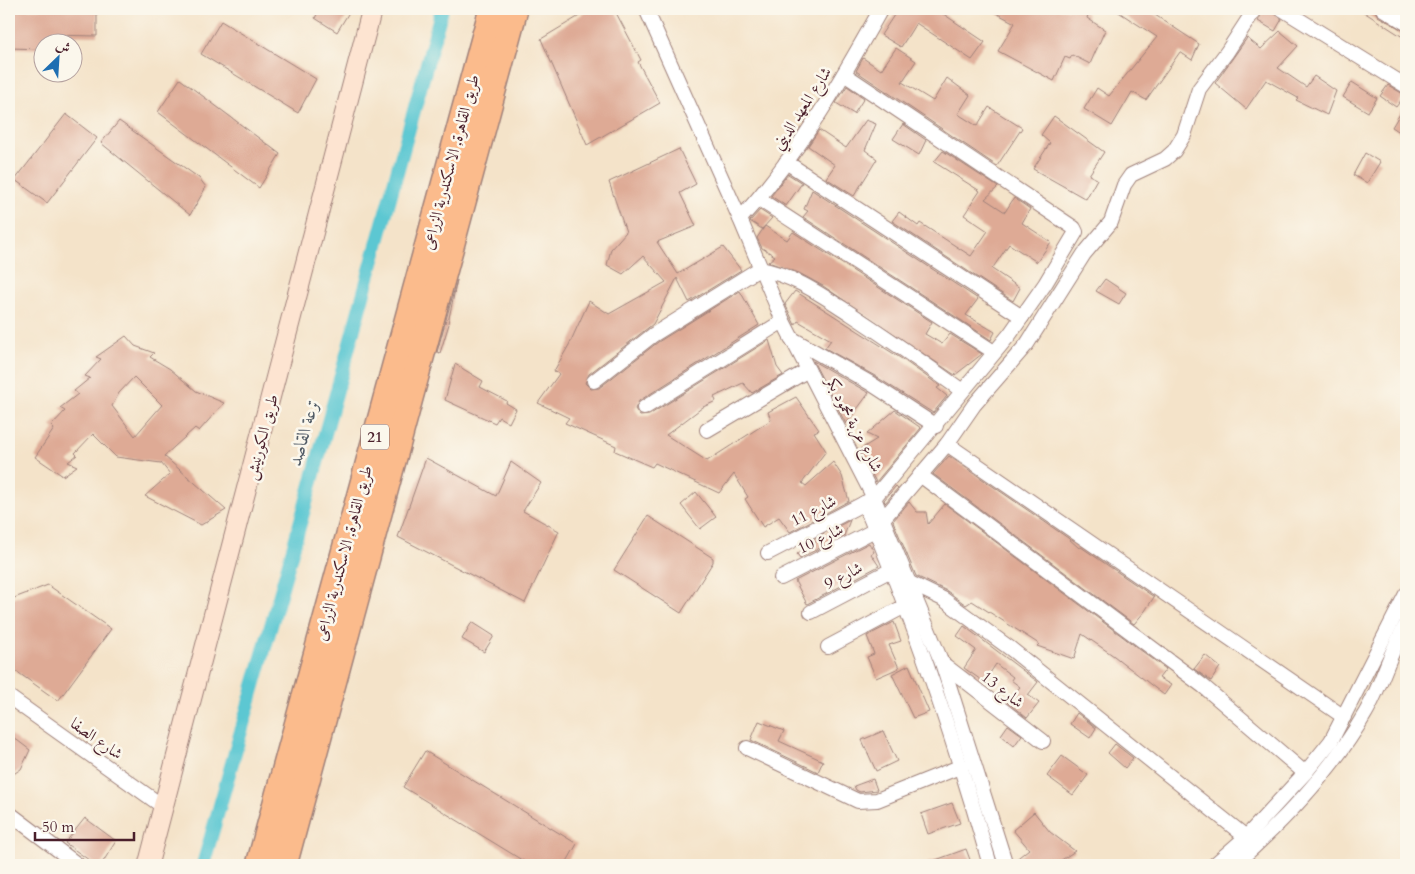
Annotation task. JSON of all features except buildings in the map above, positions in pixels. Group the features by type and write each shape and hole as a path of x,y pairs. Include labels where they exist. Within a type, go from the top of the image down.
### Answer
{"highway":[{"name":"طريق القاهرة, الاسكندرية الزراعى","path":"284,865 282,827 296,726 492,9"},
{"name":"طريق القاهرة, الاسكندرية الزراعى","path":"259,865 282,827 320,733 515,9"},
{"path":"296,726 320,733"}],"street":[{"name":"طريق الكورنيش","path":"148,865 165,808 372,9"},
{"name":"شارع عزبة محمود بكر","path":"646,9 740,220 759,269 879,525 908,582 942,663 1006,865"},
{"name":"شارع المعهد الديني","path":"740,220 759,199 786,162 844,74 881,9"},
{"path":"879,525 947,444 979,400 1027,344 1084,254 1112,222 1124,184 1137,170 1161,162 1174,151 1184,134 1199,89 1227,52 1255,9"},
{"path":"1282,9 1406,86"},
{"path":"1383,9 1406,22"},
{"path":"844,74 1074,228 1075,236 1022,317 962,390 936,426 869,501"},
{"path":"786,162 1022,317"},
{"path":"759,199 994,352"},
{"path":"594,381 653,335 759,269 773,271 788,277 828,300 962,390"},
{"path":"644,408 783,321"},
{"path":"791,338 870,383 936,426"},
{"path":"707,430 808,370"},
{"path":"947,444 1344,718"},
{"path":"920,475 1203,686 1305,773"},
{"name":"شارع 11","path":"768,552 869,501"},
{"name":"شارع عزبة محمود بكر","path":"879,525 891,570 962,766 990,865"},
{"name":"شارع 10","path":"780,578 879,525"},
{"name":"شارع 9","path":"811,612 891,570"},
{"path":"908,582 943,599 1011,649 1246,837"},
{"path":"1214,865 1246,837 1331,742 1406,594"},
{"path":"828,647 905,606"},
{"path":"1234,865 1274,830 1352,736 1367,709 1389,657 1406,625"},
{"name":"شارع 13","path":"942,663 1043,741"},
{"name":"شارع الصفا","path":"9,697 165,808"},
{"path":"747,748 858,801 877,800 962,766"},
{"path":"9,813 78,865"}],"waterway":[{"name":"ترعة القاصد","path":"203,865 307,499 442,9"}]}
